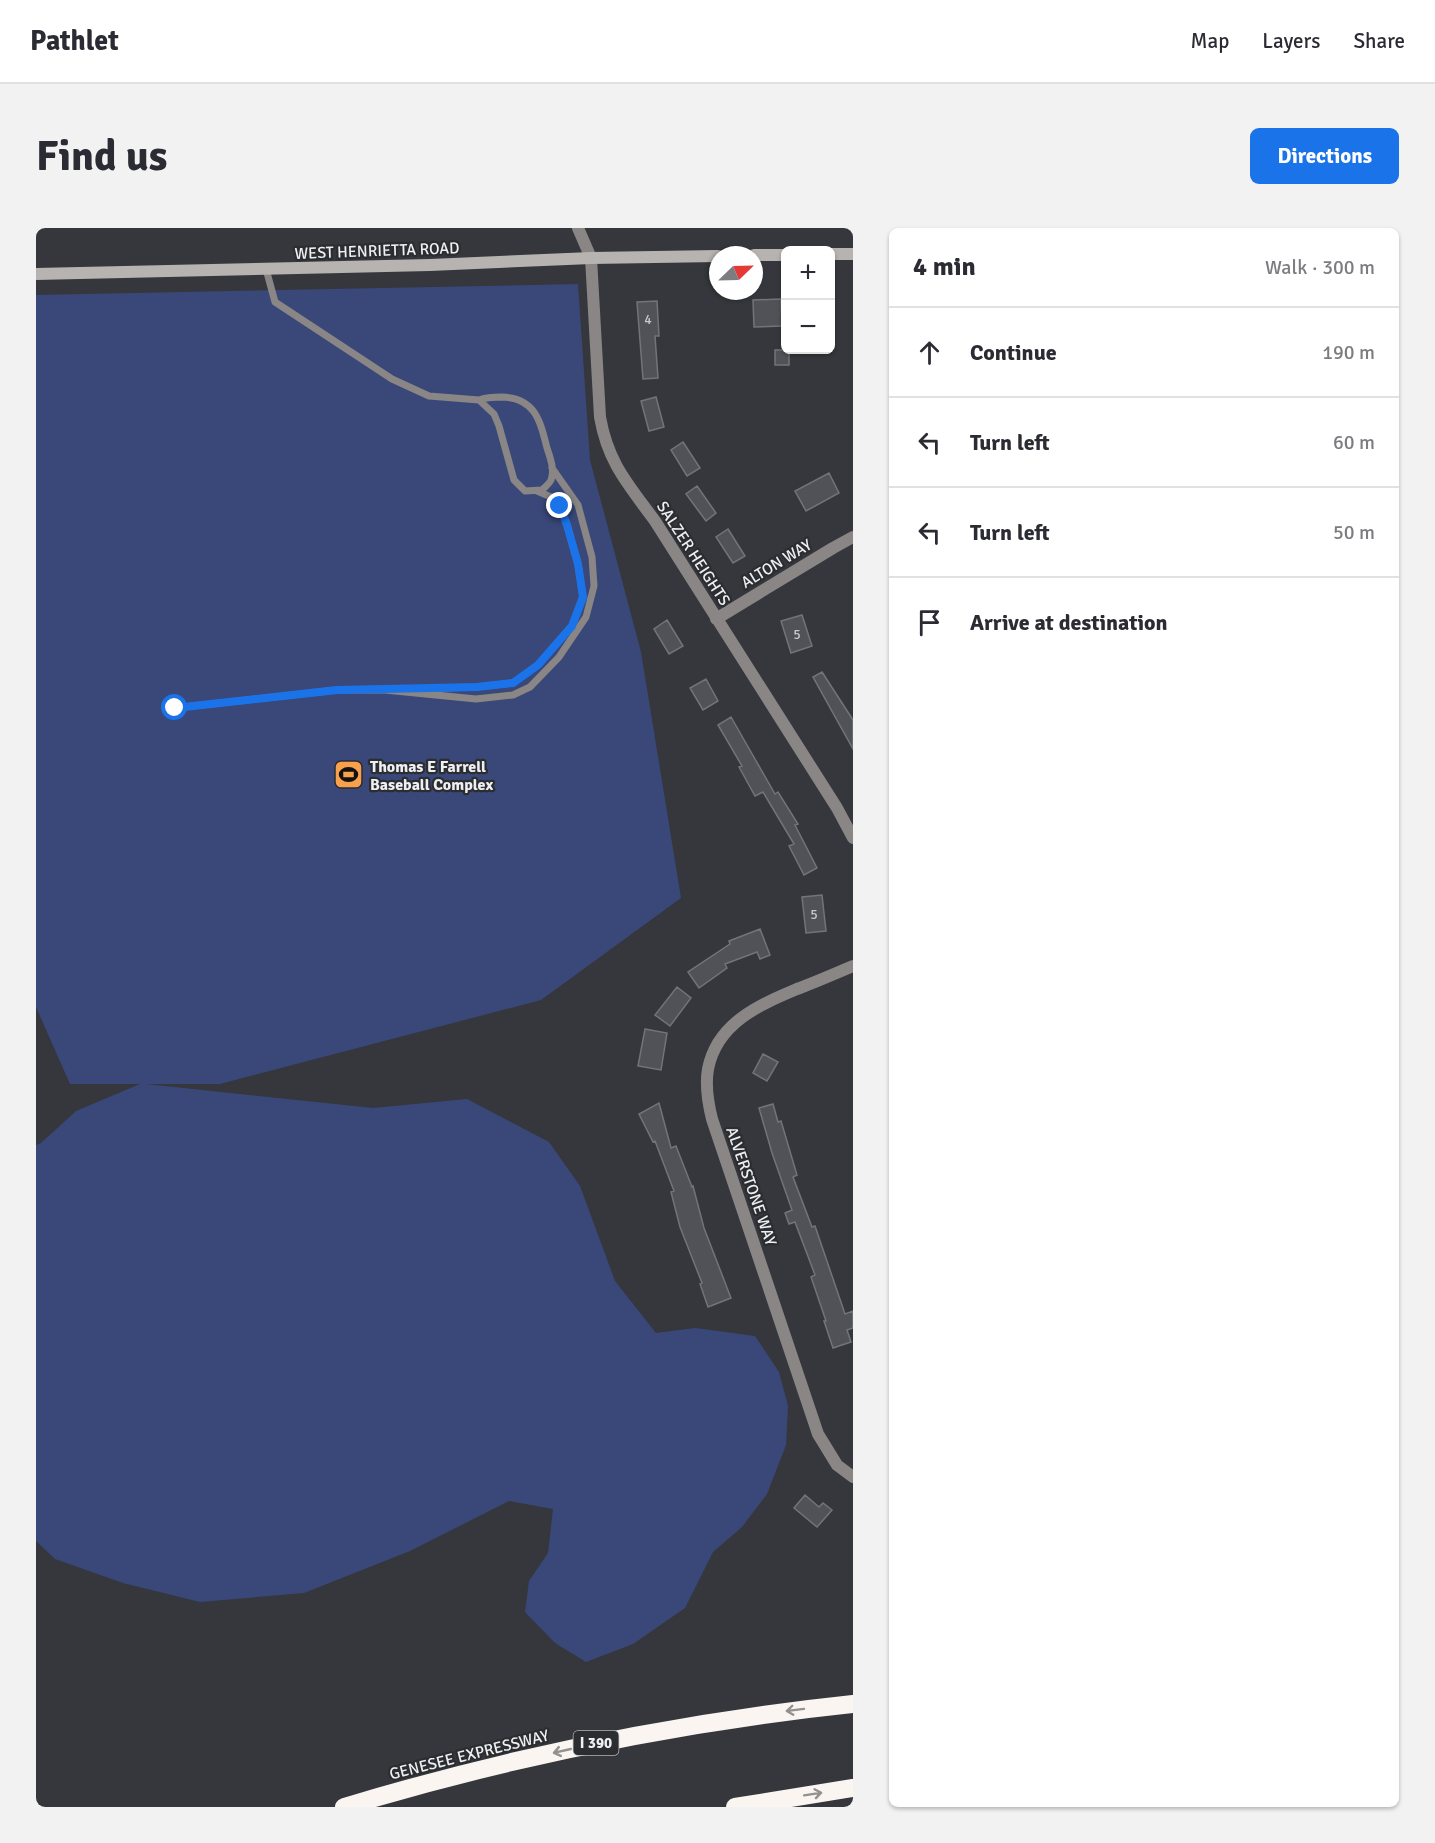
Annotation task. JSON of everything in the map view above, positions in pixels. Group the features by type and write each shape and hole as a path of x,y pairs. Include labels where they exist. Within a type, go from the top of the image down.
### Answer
{"highway":[{"name":"GENESEE EXPRESSWAY","path":"344,1807 406,1788 632,1735 788,1711 853,1704"},
{"path":"735,1807 853,1788"}],"main road":[{"path":"835,254 853,254"},
{"path":"763,255 781,255"},
{"name":"WEST HENRIETTA ROAD","path":"36,274 430,266 591,258 709,256"}],"street":[{"path":"578,228 591,258"},
{"name":"SALZER HEIGHTS","path":"591,258 598,387 603,436 610,456 621,476 655,521 837,808 853,838"},
{"name":"ALTON WAY","path":"716,619 853,537"},
{"name":"ALVERSTONE WAY","path":"853,966 769,1002 738,1020 728,1029 712,1054 707,1082 712,1119 819,1434 837,1465 853,1477"}],"lane":[{"path":"266,269 274,302 392,379 429,396 479,400 489,396 510,397 521,400 531,407 538,419 552,468 578,505 592,557 594,586 586,617 560,657 530,687 513,695 476,699 385,690"},
{"path":"479,400 494,414 514,480 525,491 542,490 551,480 552,468"},
{"path":"175,708 337,690 477,687 513,683 538,665 572,626 583,597 573,545 560,506 551,497 537,491"}],"shaded area":[{"path":"578,284 590,460 641,652 681,898 541,1000 220,1084 146,1084 373,1108 467,1099 549,1142 580,1186 615,1281 656,1333 695,1328 755,1336 779,1372 788,1406 786,1445 767,1494 742,1527 713,1552 685,1608 633,1644 586,1662 555,1643 525,1612 529,1581 548,1553 553,1509 509,1501 410,1551 304,1593 200,1602 123,1583 55,1559 36,1541 36,1145 76,1111 140,1084 70,1084 36,1007 36,295"}],"building":[{"path":"781,299 781,326 754,327 753,300"},
{"path":"657,301 659,336 655,336 658,378 643,379 637,302"},
{"path":"775,350 781,350 781,354 789,354 789,365 775,365"},
{"path":"656,397 664,427 649,431 641,401"},
{"path":"683,442 700,468 687,476 671,450"},
{"path":"829,473 839,493 806,511 795,491"},
{"path":"697,486 716,513 706,521 686,494"},
{"path":"728,529 745,556 733,563 716,537"},
{"path":"802,615 812,646 791,653 781,621"},
{"path":"667,620 683,646 669,654 654,629"},
{"path":"822,672 853,720 853,749 813,677"},
{"path":"706,679 718,701 703,710 690,688"},
{"path":"731,717 775,794 778,792 798,824 795,825 817,868 804,875 789,846 794,844 763,792 755,796 739,767 742,766 718,725"},
{"path":"822,895 826,931 806,933 802,897"},
{"path":"760,929 770,955 760,959 757,952 725,964 727,968 699,988 688,972 730,944 729,941"},
{"path":"677,987 691,998 670,1026 655,1015"},
{"path":"645,1029 667,1033 661,1070 638,1066"},
{"path":"763,1054 778,1062 767,1081 753,1073"},
{"path":"659,1103 671,1148 676,1146 693,1186 704,1228 731,1298 708,1307 700,1284 702,1283 680,1227 671,1192 674,1191 655,1141 653,1142 639,1114"},
{"path":"773,1104 778,1122 781,1121 797,1175 793,1177 812,1227 815,1226 845,1314 853,1311 853,1328 847,1330 851,1342 833,1348 811,1277 815,1275 795,1222 789,1224 785,1213 792,1210 759,1108"},
{"path":"805,1495 819,1507 823,1503 832,1510 817,1527 794,1508"}],"place":[{"name":"Thomas E Farrell Baseball Complex","path":"349,775"}],"route":[{"path":"175,708 337,690 477,687 513,683 538,665 572,626 583,597 578,564 560,506"}]}
